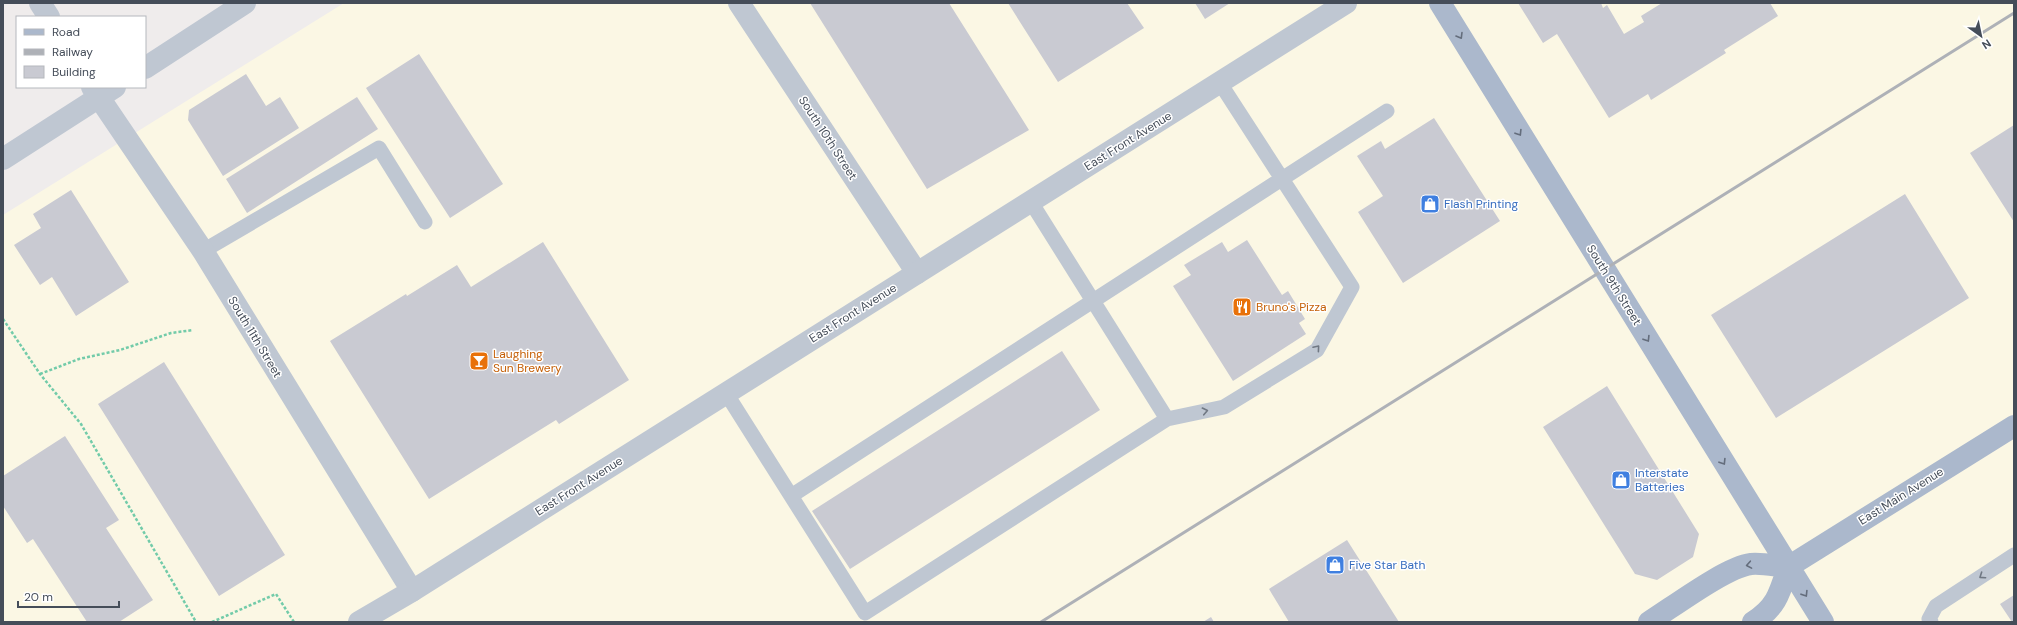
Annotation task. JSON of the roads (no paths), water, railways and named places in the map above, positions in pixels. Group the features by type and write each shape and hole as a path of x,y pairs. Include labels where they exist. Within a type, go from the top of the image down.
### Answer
{"main road":[{"name":"South 9th Street","path":"1440,3 1823,622"},
{"name":"East Main Avenue","path":"1788,567 2012,431"},
{"path":"1649,622 1731,570 1750,564 1788,567 1779,596 1774,604 1753,622"}],"street":[{"path":"40,3 47,16"},
{"path":"146,67 245,3"},
{"name":"South 10th Street","path":"740,3 918,273"},
{"name":"East Front Avenue","path":"359,622 918,273 1346,3"},
{"path":"3,158 102,91"},
{"name":"South 11th Street","path":"102,91 204,251 412,590"}],"lane":[{"path":"726,393 865,613 1167,420 1224,407 1317,350 1352,287 1220,83"},
{"path":"791,496 1092,300 1387,111"},
{"path":"204,251 379,148 425,222"},
{"path":"1031,202 1167,420"},
{"path":"1931,622 1929,619 1936,606 2014,555"}],"railway":[{"path":"1041,622 2014,13"}],"place":[{"name":"Flash Printing","path":"1430,204"},
{"name":"Bruno's Pizza","path":"1242,307"},
{"name":"Laughing Sun Brewery","path":"479,361"},
{"name":"Interstate Batteries","path":"1621,480"},
{"name":"Five Star Bath","path":"1335,565"}]}
